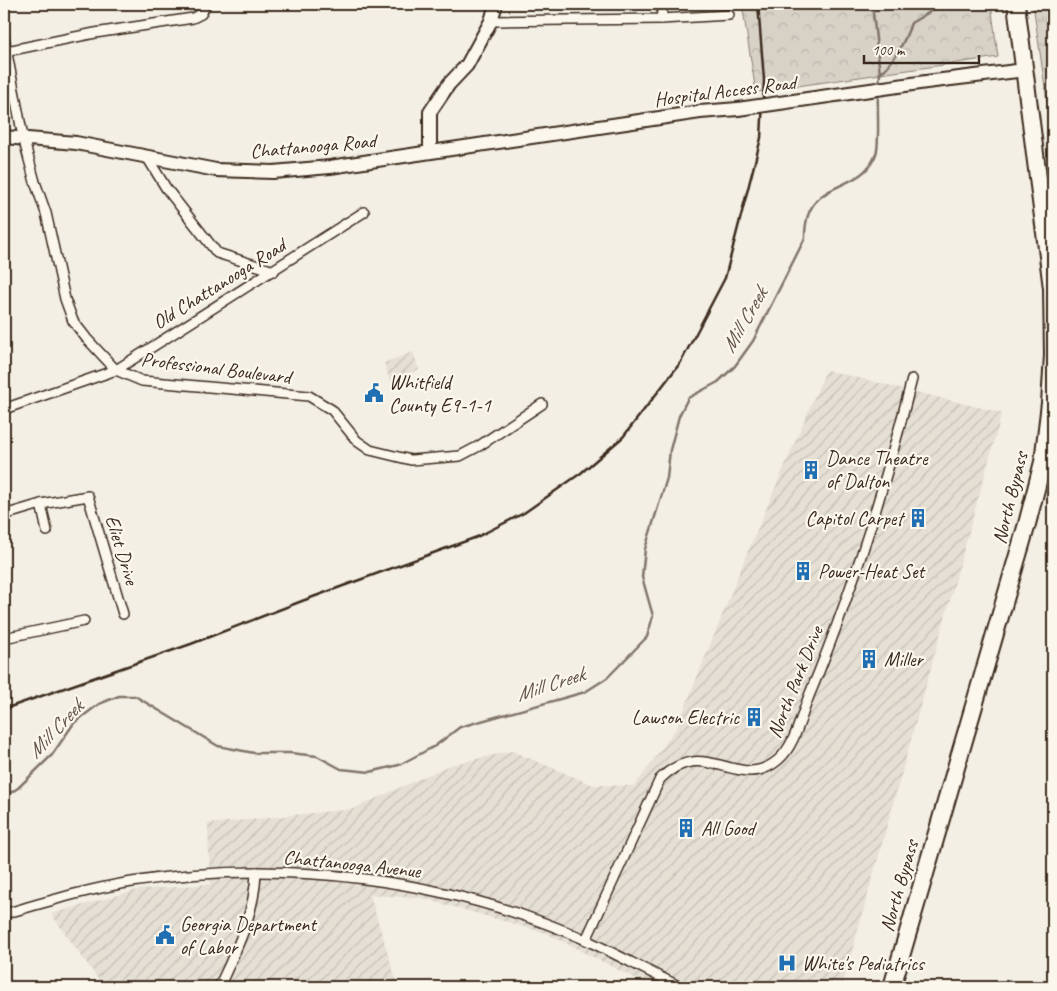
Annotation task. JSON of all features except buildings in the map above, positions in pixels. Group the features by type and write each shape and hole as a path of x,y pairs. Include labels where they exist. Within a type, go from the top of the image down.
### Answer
{"highway":[{"name":"North Bypass","path":"892,987 1027,524 1043,462 1053,355 1052,288 1016,4"}],"main road":[{"path":"430,152 430,112 449,84 467,65 491,21 496,4"},
{"name":"Hospital Access Road","path":"430,152 700,112 738,109 1025,70"},
{"name":"Chattanooga Road","path":"4,137 23,137 76,143 216,170 273,172 430,152"}],"street":[{"path":"7,51 95,33 193,18 201,14 206,4"},
{"path":"661,19 663,4"},
{"path":"491,21 661,19 729,15"},
{"name":"Professional Boulevard","path":"4,38 23,137 35,182 46,213 65,299 73,321 86,339 116,370 142,381 310,396 332,410 357,441 370,450 411,460 460,456 542,404"},
{"path":"147,157 166,188 217,252 274,271"},
{"name":"Old Chattanooga Road","path":"4,409 116,370 364,212"},
{"name":"North Park Drive","path":"586,940 660,779 667,772 675,766 697,760 749,772 772,765 787,750 827,653 857,572 895,448 912,379"},
{"name":"Eliet Drive","path":"41,504 88,496 123,614"},
{"path":"4,515 41,504 47,531"},
{"path":"4,638 84,621"},
{"path":"219,987 250,917 256,872"},
{"name":"Chattanooga Avenue","path":"4,914 78,893 130,882 181,876 256,872 341,877 413,887 505,910 586,940 681,987"}],"shaded area":[{"path":"413,352 419,370 390,381 384,363"},
{"path":"826,370 1002,413 842,987 652,987 546,933 422,898 370,895 398,987 104,987 51,914 137,890 210,884 208,824 353,809 450,765 512,751 593,785 635,786 677,727 746,556"}],"green space":[{"path":"742,4 991,4 998,57 756,92"},
{"path":"1033,4 1053,4 1053,143"}],"waterway":[{"name":"Mill Creek","path":"872,4 880,74 879,84"},
{"path":"880,74 899,50 911,23 943,4"},
{"name":"Mill Creek","path":"4,797 18,788 52,755 74,723 99,704 119,696 135,696 218,746 254,753 290,753 317,756 341,769 370,772 399,765 435,746 460,727 585,692 607,678 647,637 653,616 642,577 645,549 667,478 670,450 679,416 688,398 718,382 735,366 753,341 805,238 807,218 814,204 823,195 858,176 869,167 877,149 878,92"}],"railway":[{"path":"4,709 191,644 477,537 524,513 581,473 623,437 681,362 725,278 761,138 764,80 758,4"}],"place":[{"name":"Whitfield County E9-1-1","path":"374,393"},
{"name":"Dance Theatre of Dalton","path":"811,470"},
{"name":"Capitol Carpet","path":"918,518"},
{"name":"Power-Heat Set","path":"803,571"},
{"name":"Miller","path":"869,659"},
{"name":"Lawson Electric","path":"754,717"},
{"name":"All Good","path":"686,828"},
{"name":"Georgia Department of Labor","path":"165,935"},
{"name":"White's Pediatrics","path":"787,963"}]}
